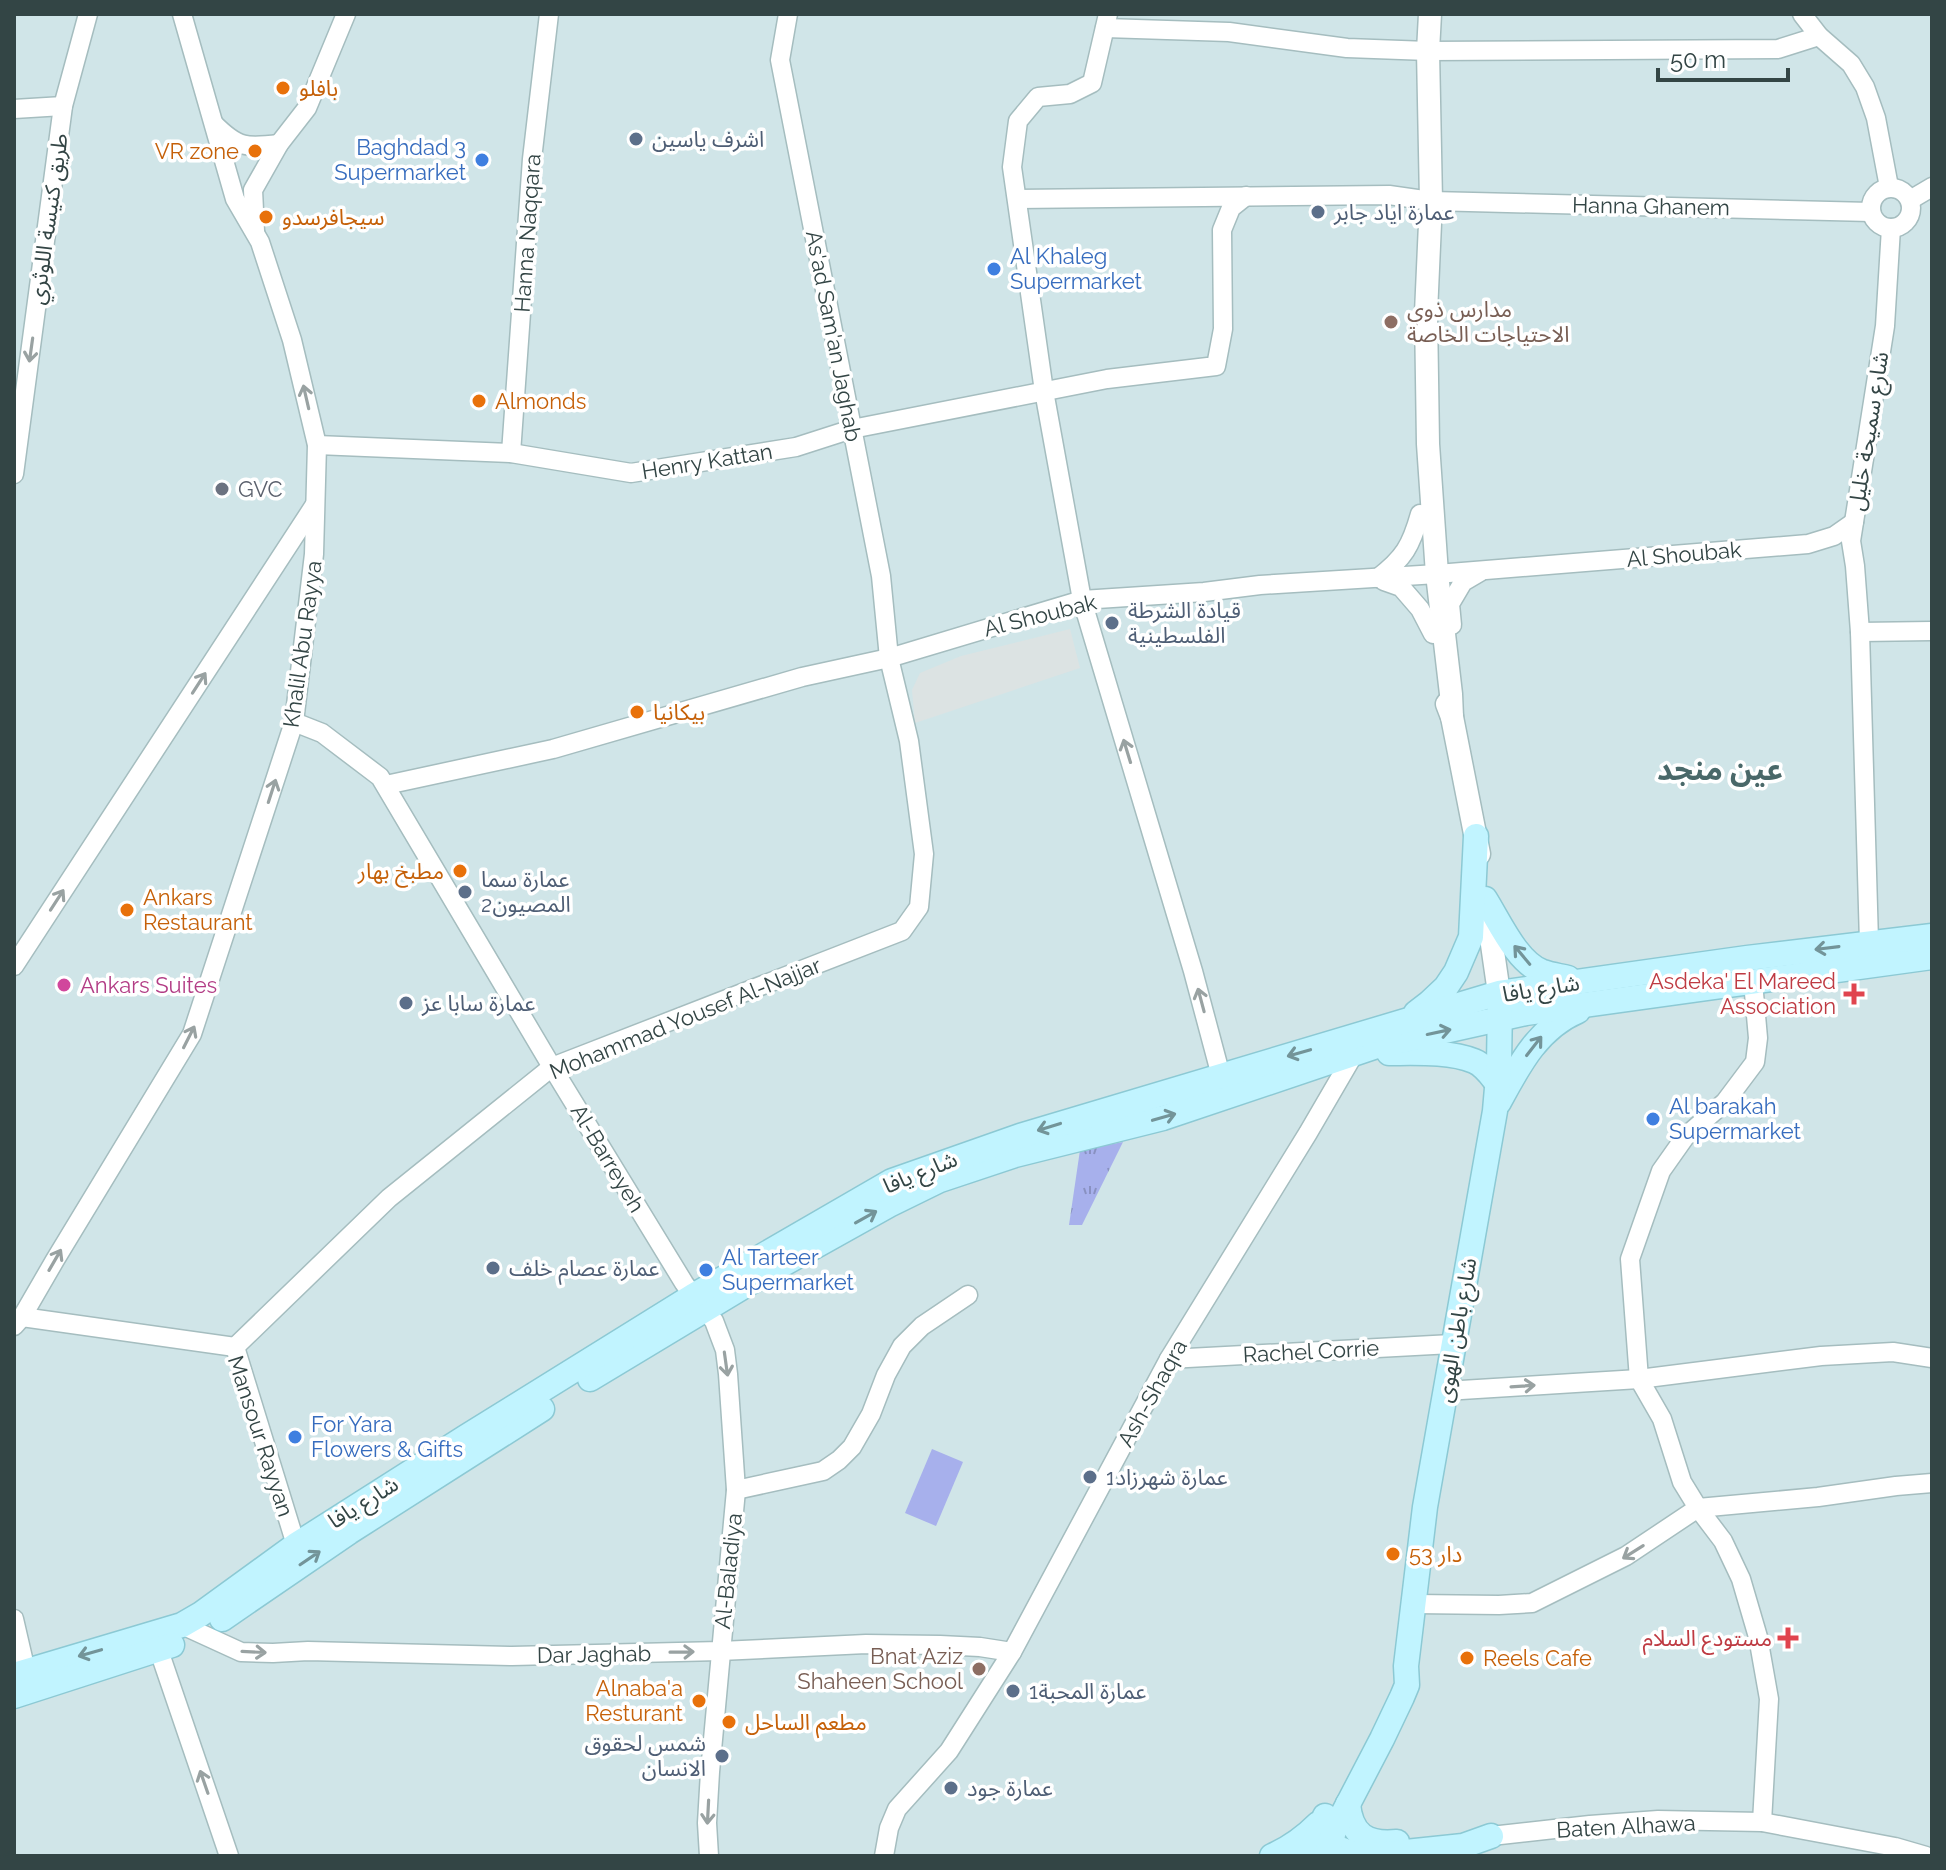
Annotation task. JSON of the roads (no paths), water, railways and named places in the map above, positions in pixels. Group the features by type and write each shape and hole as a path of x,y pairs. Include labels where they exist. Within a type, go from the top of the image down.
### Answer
{"main road":[{"path":"1403,1022 1446,987 1464,955 1471,937 1476,836"},
{"path":"1485,899 1529,965 1542,972 1582,981"},
{"name":"شارع يافا","path":"190,1629 201,1614 296,1545 699,1303 892,1181 1020,1136 1499,993 1932,936"},
{"name":"شارع يافا","path":"14,1696 190,1629 578,1387 699,1303 751,1282 940,1180 1015,1155 1163,1118 1377,1046 1526,1013 1932,957"},
{"name":"شارع باطن الهوى","path":"1326,1839 1334,1831 1407,1685 1406,1666 1425,1507 1495,1111 1501,1019 1499,993"},
{"path":"1495,1111 1516,1070 1540,1036 1556,1023 1595,1004"},
{"path":"1354,1054 1425,1053 1462,1057 1487,1070 1497,1083"},
{"name":"شارع يافا","path":"20,1673 157,1642"},
{"path":"1309,1856 1326,1839 1361,1755 1406,1666"},
{"path":"1348,1804 1353,1824 1372,1842 1382,1844 1462,1835 1491,1836"},
{"path":"1272,1856 1303,1839 1326,1839 1353,1854 1374,1855 1463,1846 1491,1836"}],"street":[{"name":"طريق كنيسة اللوثري","path":"14,474 63,106 88,14"},
{"name":"Khalil Abu Rayya","path":"18,1322 192,1034 294,722 314,554 317,445 292,340 260,242 235,199 182,14"},
{"path":"255,234 253,190 279,144 307,108 346,14"},
{"name":"Hanna Naqqara","path":"511,453 532,159 549,14"},
{"name":"As'ad Sam'an Jaghab","path":"788,14 780,60 881,576 889,658"},
{"path":"1430,14 1431,201 1426,313 1429,575 1433,634 1445,699 1452,717"},
{"path":"1802,14 1819,36 1851,64 1865,87 1876,118 1889,187"},
{"path":"1221,1076 1193,971 1082,600 1026,275 1012,167 1018,121 1038,97 1070,94 1092,83 1107,21 1229,32 1347,48 1428,51 1778,49 1819,36"},
{"path":"14,109 63,106"},
{"path":"214,124 229,140 250,147 279,144"},
{"path":"1889,187 1902,191 1910,200 1908,219 1891,228 1878,224 1871,212 1872,198 1882,189 1889,187"},
{"path":"1910,200 1932,187"},
{"name":"Hanna Ghanem","path":"1017,199 1389,195 1431,201 1871,212"},
{"name":"Henry Kattan","path":"317,445 511,453 631,473 796,447 852,429 1107,379 1216,366 1223,329 1222,230 1231,208 1246,196"},
{"name":"شارع سميحة خليل","path":"1869,942 1860,632 1851,541 1885,326 1891,228"},
{"path":"1426,369 1422,402 1420,514 1449,679 1452,717 1476,836 1499,993"},
{"path":"14,966 315,503"},
{"path":"1378,578 1396,564 1412,542 1420,514"},
{"name":"Al Shoubak","path":"386,785 553,749 802,677 889,658 1082,600 1808,544 1834,536 1854,522"},
{"name":"Al Shoubak","path":"1808,544 1830,548 1855,566"},
{"path":"1449,679 1456,662 1450,604 1463,582 1483,570"},
{"path":"1378,578 1401,587 1420,609 1433,634"},
{"path":"1860,632 1932,631"},
{"name":"Mohammad Yousef Al-Najjar","path":"235,1347 389,1198 552,1067 902,931 919,907 924,854 909,741 889,658"},
{"name":"Al-Barreyeh","path":"294,722 322,733 380,777 386,785 552,1067 699,1303"},
{"path":"1753,982 1758,1038 1755,1062 1725,1102 1685,1137 1661,1171 1630,1259 1639,1379 1662,1419 1682,1482 1723,1541 1741,1579 1758,1637 1769,1699 1762,1822"},
{"name":"Ash-Shaqra","path":"884,1856 889,1828 897,1809 949,1751 1012,1652 1169,1359 1354,1054"},
{"path":"736,1490 823,1471 839,1460 852,1447 871,1414 886,1375 902,1346 922,1326 968,1295"},
{"name":"Al-Baladiya","path":"699,1303 714,1321 725,1350 736,1490 710,1772 709,1856"},
{"name":"Mansour Rayyan","path":"18,1322 235,1347 296,1545"},
{"name":"Rachel Corrie","path":"1169,1359 1452,1344"},
{"path":"1445,1391 1639,1379 1821,1356 1893,1352 1932,1358"},
{"path":"1415,1604 1532,1603 1626,1556 1698,1508 1932,1483"},
{"path":"14,1619 20,1673"},
{"name":"Dar Jaghab","path":"190,1629 241,1652 273,1653 308,1651 512,1656 896,1644 980,1647 1012,1652"},
{"path":"157,1642 229,1856"},
{"name":"Baten Alhawa","path":"1491,1836 1658,1820 1762,1822 1895,1847 1926,1856"}],"place":[{"name":"بافلو","path":"283,88"},
{"name":"اشرف ياسين","path":"636,139"},
{"name":"VR zone","path":"255,151"},
{"name":"Baghdad 3 Supermarket","path":"482,160"},
{"name":"عمارة اياد جابر","path":"1318,212"},
{"name":"سيجافرسدو","path":"266,217"},
{"name":"Al Khaleg Supermarket","path":"994,269"},
{"name":"مدارس ذوي الاحتياجات الخاصة","path":"1391,322"},
{"name":"Almonds","path":"479,401"},
{"name":"GVC","path":"222,489"},
{"name":"قيادة الشرطة الفلسطينية","path":"1112,623"},
{"name":"بيكانيا","path":"637,712"},
{"name":"مطبخ بهار","path":"460,871"},
{"name":"عمارة سما المصيون2","path":"465,892"},
{"name":"Ankars Restaurant","path":"127,910"},
{"name":"Ankars Suites","path":"64,985"},
{"name":"Asdeka' El Mareed Association","path":"1854,994"},
{"name":"عمارة سابا عز","path":"406,1003"},
{"name":"Al barakah Supermarket","path":"1653,1119"},
{"name":"عمارة عصام خلف","path":"493,1268"},
{"name":"Al Tarteer Supermarket","path":"706,1270"},
{"name":"For Yara Flowers & Gifts","path":"295,1437"},
{"name":"عمارة شهرزاد1","path":"1090,1477"},
{"name":"دار 53","path":"1393,1554"},
{"name":"مستودع السلام","path":"1788,1638"},
{"name":"Reels Cafe","path":"1467,1658"},
{"name":"Bnat Aziz Shaheen School","path":"979,1669"},
{"name":"عمارة المحبة1","path":"1013,1691"},
{"name":"Alnaba'a Resturant","path":"699,1701"},
{"name":"مطعم الساحل","path":"729,1722"},
{"name":"شمس لحقوق الانسان","path":"722,1756"},
{"name":"عمارة جود","path":"951,1788"}],"district":[{"name":"عين منجد","path":"1720,769"}]}
